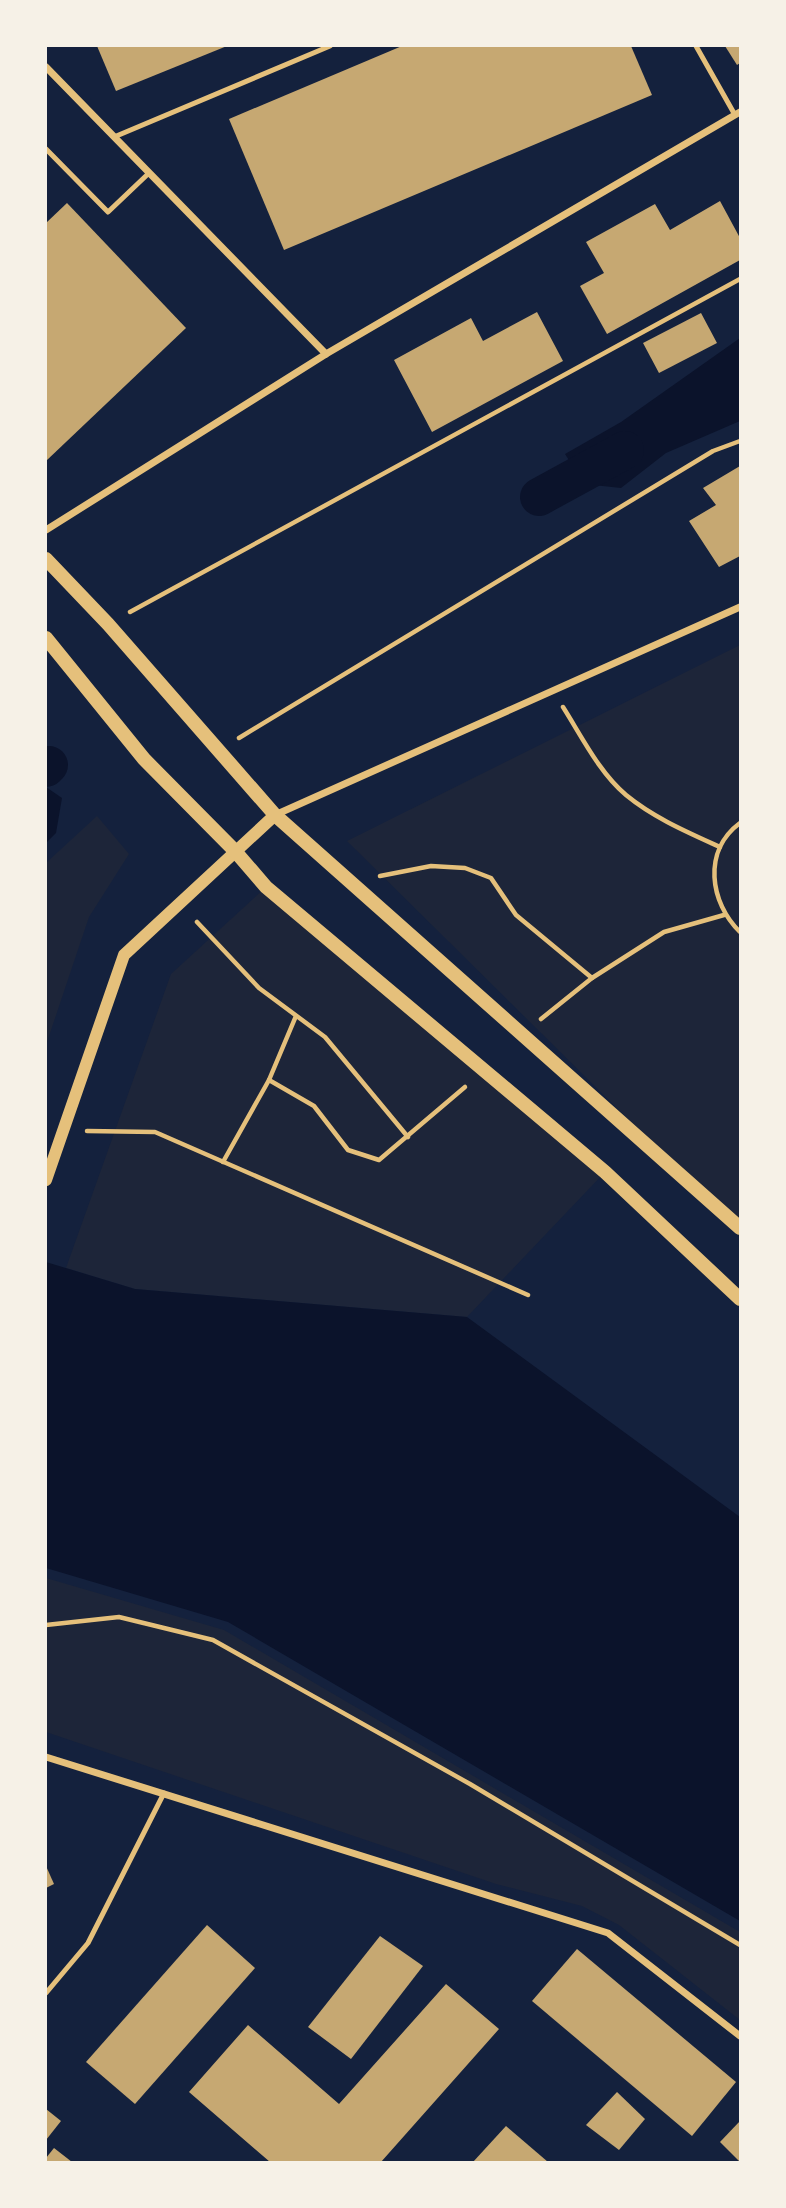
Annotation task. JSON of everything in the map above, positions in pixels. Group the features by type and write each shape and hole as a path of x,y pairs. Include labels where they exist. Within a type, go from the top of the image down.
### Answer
{"main road":[{"path":"46,559 108,624 275,815 740,1228"},
{"path":"46,638 144,759 235,851 266,887 605,1172 740,1299"}],"street":[{"path":"46,67 326,354"},
{"path":"46,530 326,354 738,113"},
{"path":"46,1180 124,955 275,815 740,607"},
{"path":"46,1757 608,1933 740,2036"}],"lane":[{"path":"114,137 330,46"},
{"path":"696,46 738,113"},
{"path":"46,149 108,212 149,173"},
{"path":"46,1993 88,1943 164,1793"}],"path":[{"path":"108,624 740,279"},
{"path":"219,749 701,458 740,441"},
{"path":"552,691 601,767 624,794 657,818 720,847"},
{"path":"740,823 720,847 714,870 715,893 724,915 740,932"},
{"path":"351,883 431,866 465,867 491,878 516,915 592,978"},
{"path":"179,903 259,988 325,1037 408,1137"},
{"path":"522,1035 592,978 664,932 724,915"},
{"path":"223,1162 269,1080 296,1016"},
{"path":"269,1080 314,1106 348,1150 379,1160 484,1070"},
{"path":"63,1131 155,1132 528,1295"},
{"path":"46,1625 119,1617 213,1640 470,1784 740,1945"}],"shaded area":[{"path":"740,338 740,421 666,453 621,488 584,484 565,454 621,422"},
{"path":"740,645 740,1222 718,1208 347,841"},
{"path":"46,787 62,798 56,833 46,843"},
{"path":"97,816 129,854 89,917 46,1045 46,863"},
{"path":"266,887 605,1172 467,1317 135,1289 66,1268 171,974"},
{"path":"46,1262 135,1289 467,1317 740,1517 740,1921 228,1622 46,1568"},
{"path":"46,1578 224,1630 740,1932 740,2020 619,1925 582,1906 496,1884 46,1732"}],"building":[{"path":"97,46 227,46 116,91"},
{"path":"402,46 631,46 652,95 284,250 229,119"},
{"path":"725,46 740,46 740,63 737,65"},
{"path":"720,201 740,238 740,260 607,334 580,286 604,273 586,242 655,204 670,230"},
{"path":"67,203 186,328 46,461 46,223"},
{"path":"537,312 563,361 432,432 394,360 471,318 483,341"},
{"path":"701,313 717,343 659,373 643,343"},
{"path":"740,466 740,556 719,567 689,521 716,505 703,488"},
{"path":"46,1866 54,1884 46,1888"},
{"path":"207,1925 255,1968 135,2104 86,2062"},
{"path":"380,1936 423,1966 351,2059 308,2027"},
{"path":"577,1949 736,2082 692,2136 532,2001"},
{"path":"446,1984 499,2029 381,2162 270,2162 189,2092 248,2025 339,2104"},
{"path":"617,2092 645,2119 619,2150 586,2125"},
{"path":"46,2109 61,2121 46,2140"},
{"path":"740,2121 740,2162 720,2142"},
{"path":"506,2126 548,2162 473,2162"},
{"path":"54,2148 72,2162 46,2162"}],"waterway":[{"path":"539,497 625,450"},
{"path":"46,768 49,765"}]}
